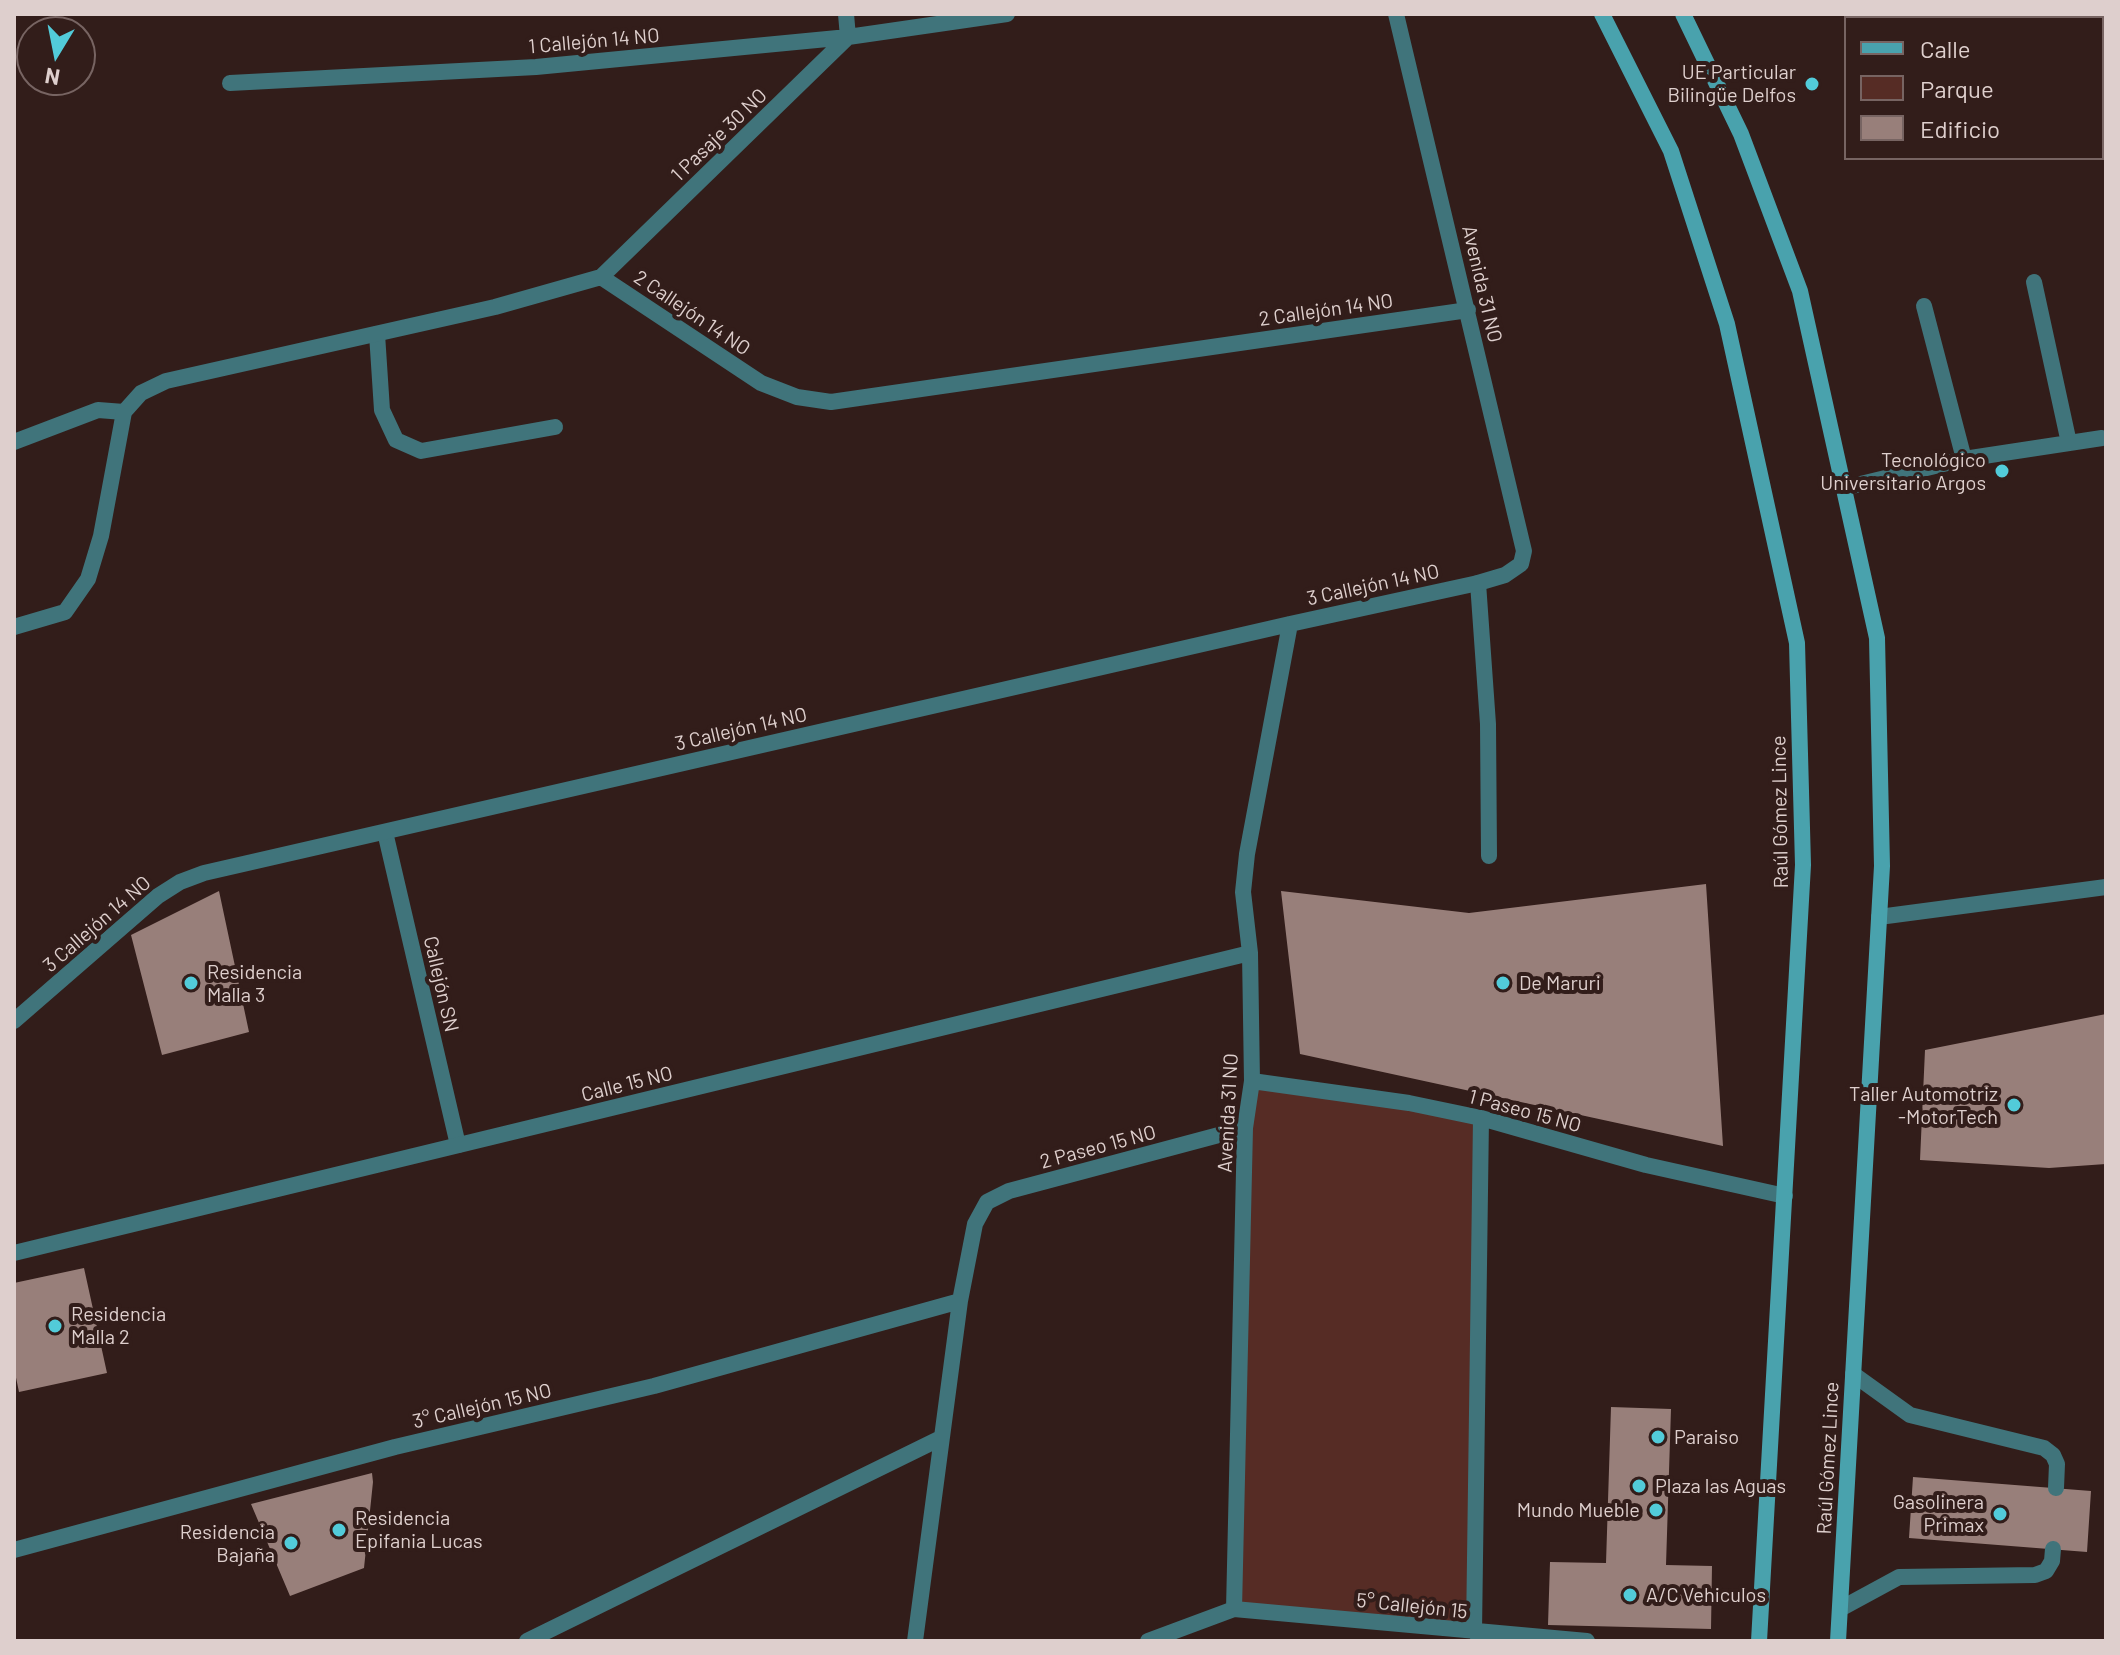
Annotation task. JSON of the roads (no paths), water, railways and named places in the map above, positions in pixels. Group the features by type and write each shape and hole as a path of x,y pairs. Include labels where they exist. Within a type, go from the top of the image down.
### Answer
{"main road":[{"name":"Raúl Gómez Lince","path":"1602,14 1671,151 1727,324 1797,643 1803,865 1759,1641"},
{"name":"Raúl Gómez Lince","path":"1683,14 1741,134 1800,291 1877,638 1882,866 1839,1625"}],"street":[{"path":"846,14 848,37"},
{"name":"1 Callejón 14 NO","path":"230,83 536,67 848,37 1007,14"},
{"name":"Avenida 31 NO","path":"1396,14 1524,551 1521,564"},
{"name":"1 Pasaje 30 NO","path":"601,277 848,37"},
{"name":"2 Callejón 14 NO","path":"124,412 141,393 166,381 495,307 601,277 761,383 797,397 831,402 1468,310"},
{"path":"2034,282 2069,443"},
{"path":"1924,306 1964,459"},
{"path":"377,334 382,410 396,440 421,451 555,427"},
{"path":"14,442 98,410 124,412 101,536 88,579 65,612 14,627"},
{"path":"1844,488 1964,459 2102,438"},
{"name":"3 Callejón 14 NO","path":"14,1021 158,896 180,882 204,873 1478,583 1505,575 1521,564"},
{"path":"1478,583 1488,724 1489,856"},
{"name":"Avenida 31 NO","path":"1234,1609 1245,1128 1252,1081 1250,953 1243,892 1247,854 1290,624"},
{"name":"Callejón SN","path":"385,832 458,1145"},
{"path":"1879,917 2106,887"},
{"name":"Calle 15 NO","path":"14,1253 1250,953"},
{"name":"1 Paseo 15 NO","path":"1252,1081 1409,1103 1481,1118 1646,1165 1785,1196"},
{"path":"1474,1632 1481,1118"},
{"name":"2 Paseo 15 NO","path":"960,1301 975,1224 987,1202 1009,1191 1245,1128"},
{"path":"915,1641 960,1301"},
{"name":"3° Callejón 15 NO","path":"14,1550 395,1447 654,1386 960,1301"},
{"path":"1853,1374 1910,1415 2044,1448 2053,1455 2057,1464 2056,1488"},
{"path":"527,1641 941,1438"},
{"path":"1839,1625 1899,1577 2035,1575 2046,1571 2052,1561 2053,1549"},
{"path":"1148,1641 1234,1609"},
{"name":"5° Callejón 15","path":"1234,1609 1587,1641"}],"place":[{"name":"UE Particular Bilingüe Delfos","path":"1812,84"},
{"name":"Tecnológico Universitario Argos","path":"2002,471"},
{"name":"Residencia Malla 3","path":"191,983"},
{"name":"De Maruri","path":"1503,983"},
{"name":"Taller Automotriz -MotorTech","path":"2014,1105"},
{"name":"Residencia Malla 2","path":"55,1326"},
{"name":"Paraiso","path":"1658,1437"},
{"name":"Plaza las Aguas","path":"1639,1486"},
{"name":"Mundo Mueble","path":"1656,1510"},
{"name":"Gasolinera Primax","path":"2000,1514"},
{"name":"Residencia Epifania Lucas","path":"339,1530"},
{"name":"Residencia Bajaña","path":"291,1543"},
{"name":"A/C Vehiculos","path":"1630,1595"}]}
